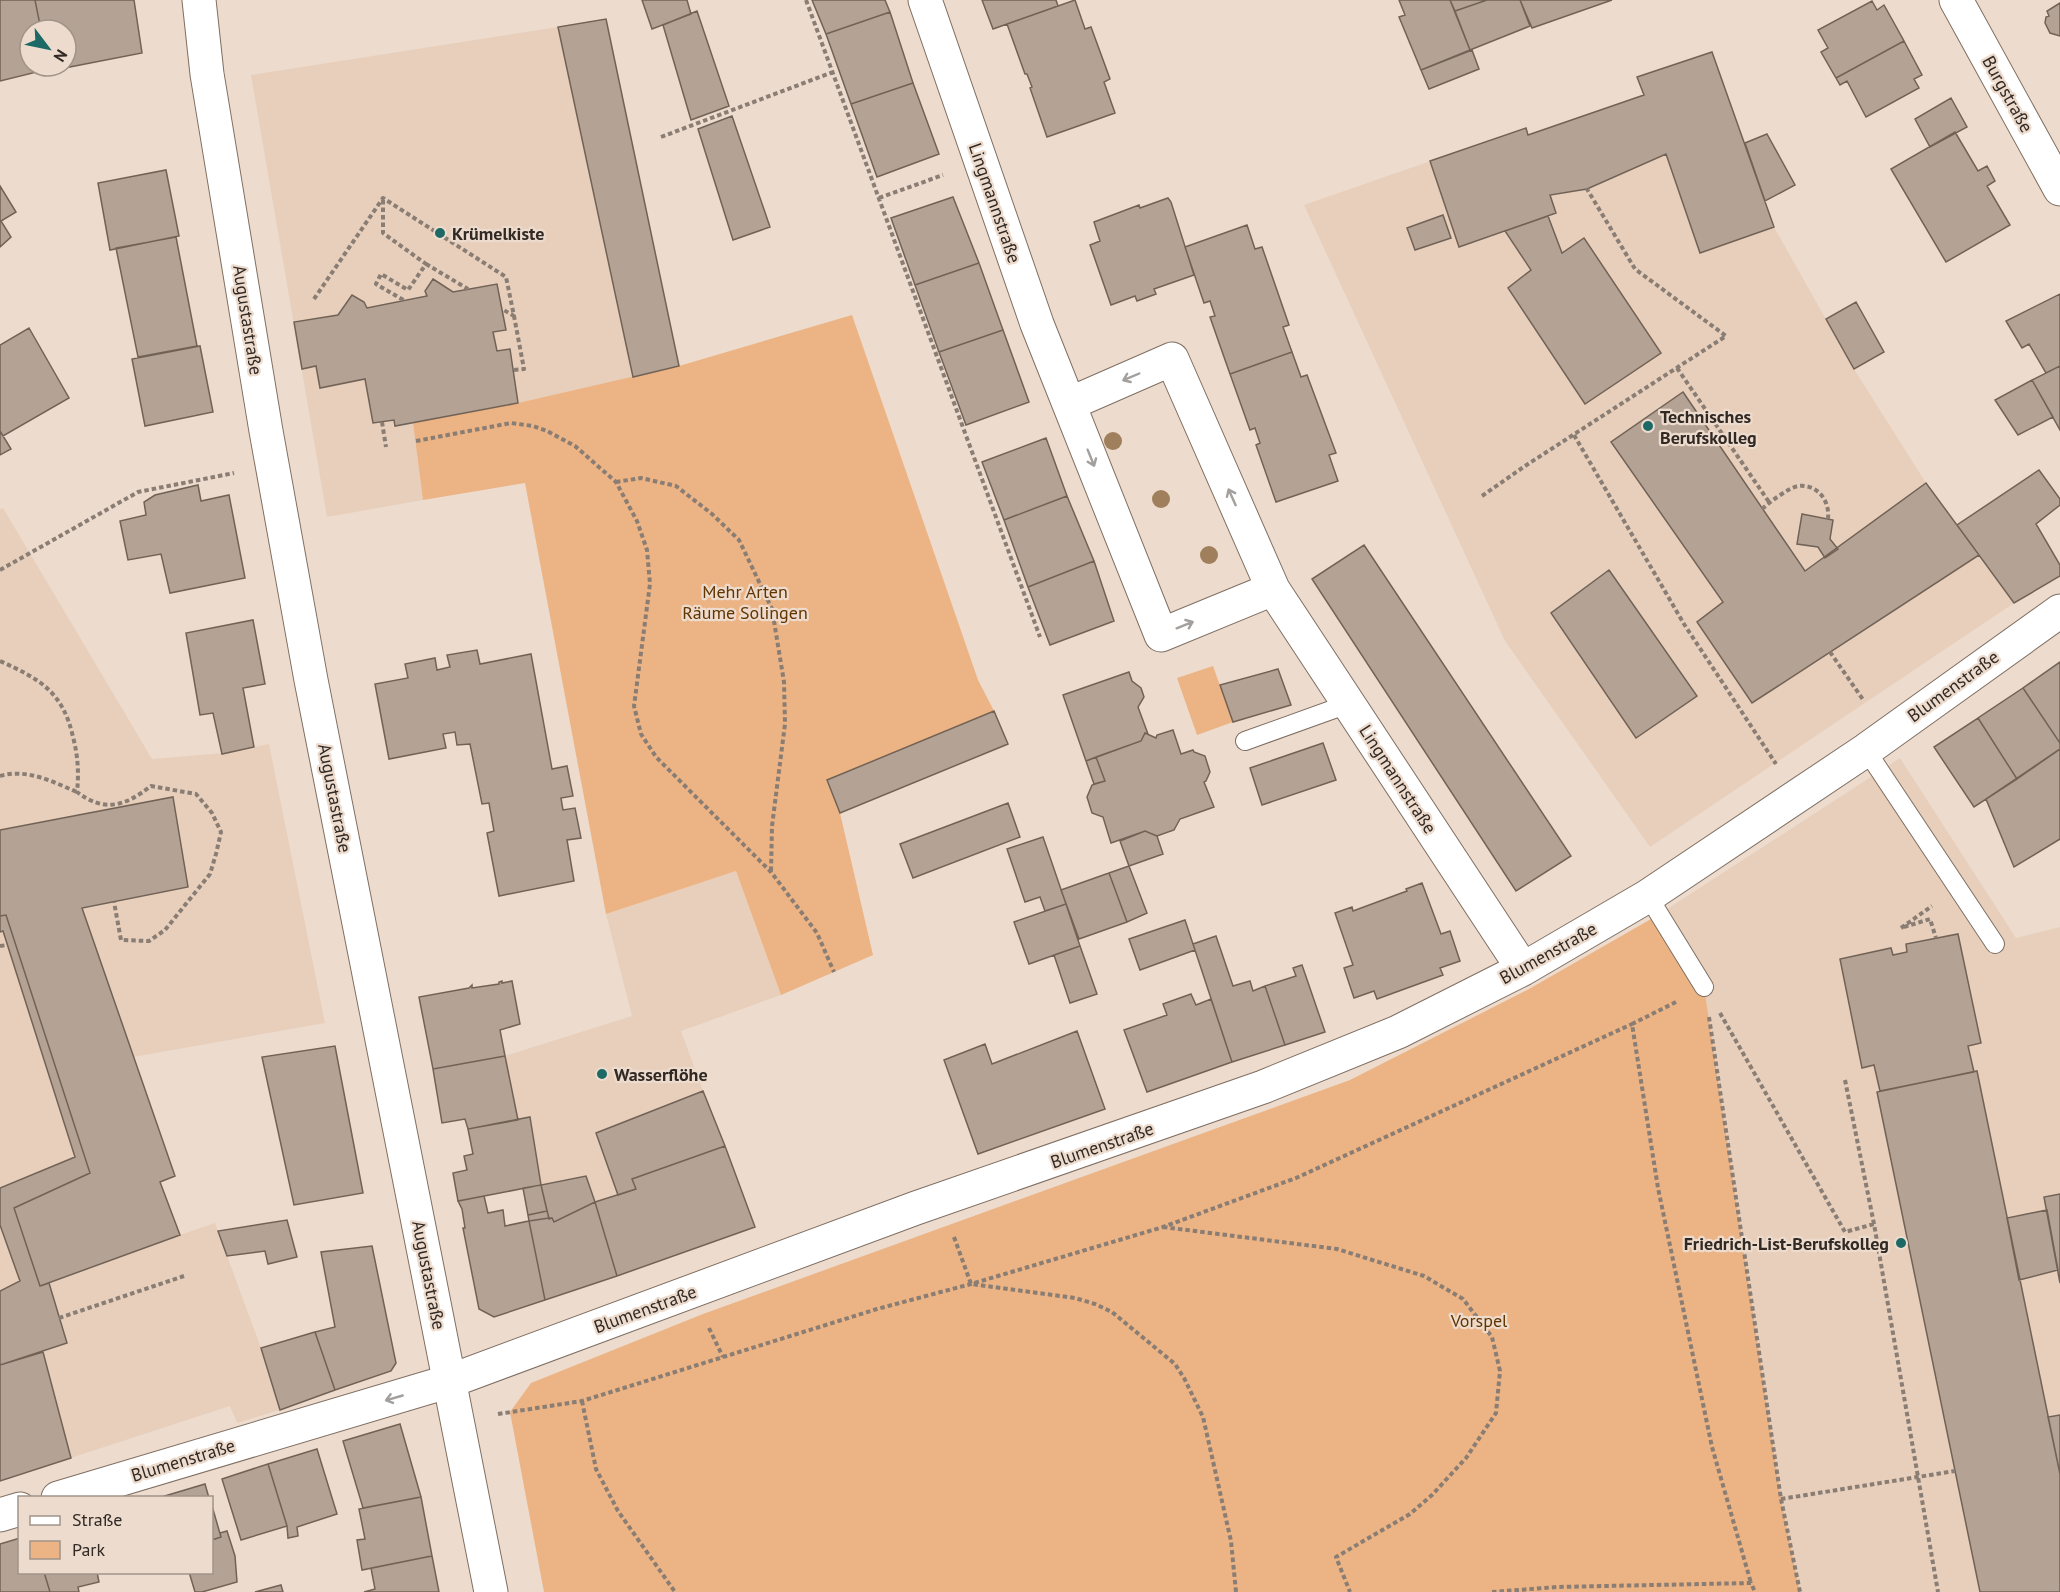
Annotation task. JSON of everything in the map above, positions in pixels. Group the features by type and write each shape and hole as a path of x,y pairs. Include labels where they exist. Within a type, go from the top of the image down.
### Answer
{"street":[{"name":"Augustastraße","path":"200,0 209,86 272,465 311,680 491,1592"},
{"name":"Lingmannstraße","path":"926,0 1037,324 1161,635 1273,589"},
{"name":"Burgstraße","path":"1956,0 2060,189"},
{"name":"Lingmannstraße","path":"1069,404 1172,359 1273,589 1523,969"},
{"name":"Blumenstraße","path":"61,1496 450,1381 916,1208 1263,1087 1398,1032 1523,969 1648,896 1876,742 2060,611"},
{"path":"0,1515 18,1510"}],"lane":[{"path":"1245,741 1348,704"},
{"path":"1876,742 1995,944"},
{"path":"1648,896 1704,987"}],"path":[{"path":"806,0 1040,637"},
{"path":"661,137 833,72"},
{"path":"879,198 981,162"},
{"path":"1482,496 1726,336 1635,269 1587,189"},
{"path":"383,198 383,233 426,264 468,289"},
{"path":"314,299 383,198"},
{"path":"383,198 506,277 524,369 514,370"},
{"path":"405,301 376,284 381,274 408,290 426,264"},
{"path":"502,309 514,316"},
{"path":"1677,368 1769,502"},
{"path":"382,422 386,447"},
{"path":"416,441 511,423 533,426 575,446 616,482 637,520 648,550 650,584 634,706 641,734 656,757 771,872 817,933 834,972"},
{"path":"1574,435 1684,624 1797,796"},
{"path":"0,570 138,492 272,465"},
{"path":"616,482 641,478 676,486 712,514 739,540 772,609 784,682 785,724 771,826 771,872"},
{"path":"1762,509 1769,502 1796,486 1811,487 1822,494 1829,509 1828,519"},
{"path":"1830,652 1876,742"},
{"path":"0,661 24,672 44,685 69,717 78,756 77,792"},
{"path":"0,776 28,774 77,792 101,805 118,805 134,800 151,786 196,794 213,813 221,832 210,873 165,930 149,941 121,940 114,902"},
{"path":"1901,928 1930,919 1936,938"},
{"path":"0,946 7,945"},
{"path":"458,1419 582,1401 877,1309 1163,1227 1296,1178 1632,1024 1704,987"},
{"path":"1704,987 1845,1233 1874,1224"},
{"path":"1704,987 1781,1499 1800,1592"},
{"path":"1632,1024 1658,1188 1707,1424 1755,1592"},
{"path":"1845,1080 1874,1224 1938,1592"},
{"path":"1163,1227 1337,1249 1424,1276 1463,1299 1492,1337 1500,1371 1496,1413 1466,1458 1432,1495 1410,1514 1336,1557 1350,1592"},
{"path":"952,1232 970,1284"},
{"path":"59,1318 184,1276"},
{"path":"970,1284 1095,1304 1112,1311 1175,1364 1203,1417 1231,1541 1236,1592"},
{"path":"708,1324 723,1357"},
{"path":"582,1401 596,1469 618,1511 675,1592"},
{"path":"1781,1499 1955,1471"},
{"path":"1492,1592 1557,1587 1751,1583"}],"shaded area":[{"name":"Krümelkiste","path":"558,27 633,377 518,403 413,423 423,500 327,517 251,75"},
{"name":"Technisches Berufskolleg","path":"1712,52 1745,142 1767,134 1795,185 1765,201 1774,227 1854,369 1926,483 2014,603 1650,847 1505,641 1304,205 1526,128 1529,135 1643,95 1637,77"},
{"path":"3,508 152,759 224,753 269,744 325,1023 133,1057 175,1176 161,1182 180,1235 215,1223 261,1348 280,1410 237,1423 230,1406 0,1481 0,509"},
{"name":"Friedrich-List-Berufskolleg","path":"1900,758 2016,938 2060,927 2060,1592 1800,1592 1658,915"},
{"name":"Wasserflöhe","path":"736,871 781,995 681,1031 703,1091 617,1276 586,1177 541,1185 537,1164 518,1120 505,1056 632,1016 606,914"}],"green space":[{"name":"Mehr Arten Räume Solingen","path":"852,315 978,680 994,711 827,780 840,813 873,955 781,995 736,871 606,914 525,483 423,500 413,423 518,403 679,366"},
{"path":"1213,666 1233,722 1197,735 1177,678"},
{"name":"Vorspel","path":"1658,915 1704,987 1781,1499 1800,1592 544,1592 510,1412 531,1383 703,1314 1350,1080 1529,989"}],"building":[{"path":"0,0 35,0 39,18 18,18 18,77 0,81"},
{"path":"35,0 134,0 142,53 78,65 78,18 39,18"},
{"path":"642,0 687,0 691,14 652,29"},
{"path":"812,0 885,0 890,12 826,34"},
{"path":"982,0 1056,0 1058,6 993,29"},
{"path":"1075,0 1085,29 1091,27 1110,79 1104,82 1115,113 1047,137 1030,88 1032,87 1007,24"},
{"path":"1399,0 1450,0 1470,50 1421,70 1399,17 1405,15"},
{"path":"1450,0 1487,0 1455,11"},
{"path":"1487,0 1520,0 1530,26 1470,50 1455,11"},
{"path":"1520,0 1612,0 1532,28"},
{"path":"1872,1 1877,10 1884,5 1904,41 1836,78 1821,52 1828,48 1818,30"},
{"path":"2060,3 2060,36 2050,33 2045,23 2046,17 2049,16 2047,11"},
{"path":"697,11 729,106 691,120 663,25"},
{"path":"890,12 913,83 851,104 826,34"},
{"path":"606,19 679,366 633,377 558,27"},
{"path":"1904,41 1922,75 1914,79 1919,88 1866,117 1847,81 1840,85 1836,78"},
{"path":"1472,50 1479,69 1429,89 1421,70"},
{"path":"1712,52 1774,227 1700,253 1666,154 1587,189 1550,195 1556,213 1459,247 1430,161 1526,128 1528,135 1644,95 1637,77"},
{"path":"913,83 939,154 877,177 851,104"},
{"path":"1951,98 1967,127 1930,147 1915,119"},
{"path":"732,116 770,227 733,240 698,129"},
{"path":"1955,132 1978,171 1987,166 1995,181 1987,186 2010,225 1946,262 1891,169"},
{"path":"1767,134 1795,185 1765,201 1745,143"},
{"path":"166,170 179,236 110,250 98,183"},
{"path":"0,186 16,212 1,221 11,237 0,247"},
{"path":"953,197 979,263 915,285 891,218"},
{"path":"1168,198 1194,275 1154,289 1156,294 1137,301 1135,296 1111,305 1090,245 1100,241 1094,222 1139,205 1140,208"},
{"path":"1443,215 1451,238 1415,250 1407,228"},
{"path":"1548,216 1562,253 1584,238 1661,353 1585,404 1508,288 1531,270 1505,231"},
{"path":"1247,225 1255,249 1262,247 1289,325 1283,327 1292,352 1230,374 1210,317 1215,316 1210,301 1204,303 1185,247"},
{"path":"176,237 197,346 138,357 116,248"},
{"path":"979,263 1003,330 939,352 915,285"},
{"path":"433,279 453,292 497,284 506,330 493,332 497,351 510,349 518,403 395,426 394,420 373,423 365,379 320,388 316,366 302,369 294,322 338,315 352,295 364,302 367,308 427,296 425,291"},
{"path":"2060,294 2060,366 2046,373 2029,344 2022,348 2006,321"},
{"path":"1856,302 1884,352 1854,369 1826,319"},
{"path":"29,328 69,398 3,436 0,431 0,345"},
{"path":"1003,330 1029,402 966,425 939,352"},
{"path":"200,346 213,412 145,426 132,359"},
{"path":"1292,352 1301,377 1307,375 1336,453 1329,455 1338,481 1276,502 1256,445 1260,443 1255,428 1250,430 1230,374"},
{"path":"2060,366 2060,430 2032,380"},
{"path":"2032,380 2053,417 2018,435 1995,400"},
{"path":"1683,392 1805,571 1926,483 1979,555 1752,703 1697,622 1723,602 1611,442"},
{"path":"0,431 11,449 0,455"},
{"path":"1046,438 1067,496 1004,520 982,462"},
{"path":"2039,470 2060,499 2060,505 2036,524 2060,565 2060,576 2014,603 1957,525"},
{"path":"198,485 201,501 229,495 245,578 170,593 161,554 128,560 120,521 146,515 144,502 155,495"},
{"path":"1067,496 1094,561 1028,587 1004,520"},
{"path":"1802,514 1833,520 1830,539 1838,549 1825,558 1818,547 1797,544"},
{"path":"1364,545 1571,856 1516,891 1312,579"},
{"path":"1094,561 1114,621 1050,645 1028,587"},
{"path":"1609,570 1697,696 1636,738 1551,613"},
{"path":"253,620 265,684 243,688 254,747 222,754 213,713 200,715 186,633"},
{"path":"477,650 480,664 531,654 552,769 567,766 573,796 561,798 563,810 575,808 581,838 567,840 574,881 499,896 487,833 494,831 489,803 482,804 470,744 457,745 455,732 443,734 446,748 389,759 375,684 408,678 405,664 435,658 437,670 450,667 447,655"},
{"path":"2060,662 2060,743 2023,688"},
{"path":"1278,669 1291,705 1233,722 1220,685"},
{"path":"1129,672 1132,681 1141,688 1144,697 1138,707 1148,734 1145,733 1141,741 1086,761 1063,695"},
{"path":"2023,688 2060,743 2060,749 2017,779 1978,718"},
{"path":"994,711 1008,744 840,813 827,780"},
{"path":"1978,718 2017,779 1974,807 1934,747"},
{"path":"1173,730 1181,754 1193,750 1205,756 1210,772 1204,782 1214,807 1180,819 1174,830 1157,836 1145,831 1111,843 1103,817 1092,813 1087,797 1092,785 1105,781 1096,757 1141,741 1145,733 1156,738 1157,735"},
{"path":"1323,743 1336,780 1262,805 1250,768"},
{"path":"2060,749 2060,839 2014,867 1986,799"},
{"path":"1096,757 1105,781 1094,784 1086,761"},
{"path":"173,797 188,887 82,908 175,1176 160,1182 180,1235 40,1286 14,1208 90,1173 6,915 0,916 0,830"},
{"path":"1008,803 1020,837 913,878 900,844"},
{"path":"1145,831 1157,836 1163,854 1129,866 1120,841"},
{"path":"1043,837 1066,904 1045,911 1040,897 1025,902 1007,849"},
{"path":"1129,866 1147,913 1127,922 1109,873"},
{"path":"1109,873 1127,922 1079,939 1061,890"},
{"path":"1422,883 1441,934 1450,931 1460,961 1440,968 1443,975 1377,999 1374,991 1354,998 1344,968 1353,965 1335,913 1352,907 1353,911"},
{"path":"1066,904 1080,946 1029,964 1014,922"},
{"path":"6,915 90,1173 14,1208 40,1286 49,1283 67,1343 0,1365 0,1291 20,1281 0,1225 0,1188 75,1157 3,931 0,932 0,916"},
{"path":"1185,920 1195,950 1140,970 1129,939"},
{"path":"1958,934 1981,1043 1968,1046 1974,1072 1880,1091 1874,1065 1862,1068 1840,959 1891,948 1893,955 1907,952 1906,944"},
{"path":"1216,936 1233,986 1250,981 1253,991 1265,986 1285,1045 1232,1062 1193,944"},
{"path":"1080,946 1097,994 1070,1003 1054,955"},
{"path":"1302,965 1325,1032 1285,1045 1265,986 1296,976 1293,968"},
{"path":"502,981 502,983 512,981 520,1024 500,1030 505,1056 433,1069 419,997 469,988 472,985 472,988 499,984"},
{"path":"1191,994 1196,1005 1211,999 1232,1062 1147,1092 1124,1030 1167,1015 1163,1004"},
{"path":"1077,1031 1105,1109 978,1154 944,1060 985,1044 992,1064"},
{"path":"335,1046 363,1193 294,1205 262,1057"},
{"path":"505,1056 518,1120 468,1129 465,1119 442,1123 433,1069"},
{"path":"1977,1071 2060,1474 2060,1592 1980,1592 1877,1092"},
{"path":"703,1091 725,1146 632,1179 636,1189 618,1195 596,1133"},
{"path":"530,1117 541,1185 458,1201 453,1173 467,1170 464,1156 473,1154 468,1129"},
{"path":"725,1146 755,1227 617,1276 595,1202 636,1189 632,1179"},
{"path":"586,1176 595,1202 554,1222 552,1218 549,1219 541,1185"},
{"path":"541,1185 547,1211 528,1215 523,1188"},
{"path":"2060,1194 2060,1283 2044,1197"},
{"path":"484,1196 488,1213 503,1210 505,1226 529,1221 545,1300 494,1317 479,1309 463,1228 465,1228 462,1209 458,1201"},
{"path":"595,1202 617,1276 545,1300 529,1221 552,1218 554,1222"},
{"path":"2047,1210 2058,1270 2019,1280 2007,1218"},
{"path":"547,1211 549,1218 529,1221 528,1215"},
{"path":"287,1220 297,1257 268,1264 265,1251 227,1256 218,1231"},
{"path":"372,1246 396,1363 391,1371 335,1390 315,1332 335,1327 321,1252"},
{"path":"315,1332 335,1390 280,1410 261,1348"},
{"path":"43,1352 71,1458 0,1481 0,1365"},
{"path":"2060,1415 2060,1474 2048,1417"},
{"path":"400,1424 421,1497 363,1508 343,1441"},
{"path":"317,1449 337,1514 297,1527 298,1536 288,1538 287,1526 268,1464"},
{"path":"268,1464 287,1526 241,1540 222,1479"},
{"path":"205,1484 208,1496 165,1496"},
{"path":"421,1497 432,1556 362,1570 357,1540 365,1539 359,1509"},
{"path":"213,1509 221,1537 213,1540"},
{"path":"227,1531 235,1556 237,1582 195,1592 190,1574 213,1574 213,1540 221,1537 220,1533"},
{"path":"18,1539 18,1574 45,1574 50,1592 0,1592 0,1544"},
{"path":"432,1556 439,1592 364,1592 375,1589 371,1568"},
{"path":"45,1574 97,1574 99,1582 78,1587 79,1592 50,1592"},
{"path":"281,1585 283,1592 255,1592"}],"place":[{"name":"Krümelkiste","path":"440,233"},
{"name":"Technisches Berufskolleg","path":"1648,426"},
{"name":"Wasserflöhe","path":"602,1074"},
{"name":"Friedrich-List-Berufskolleg","path":"1901,1243"}]}
